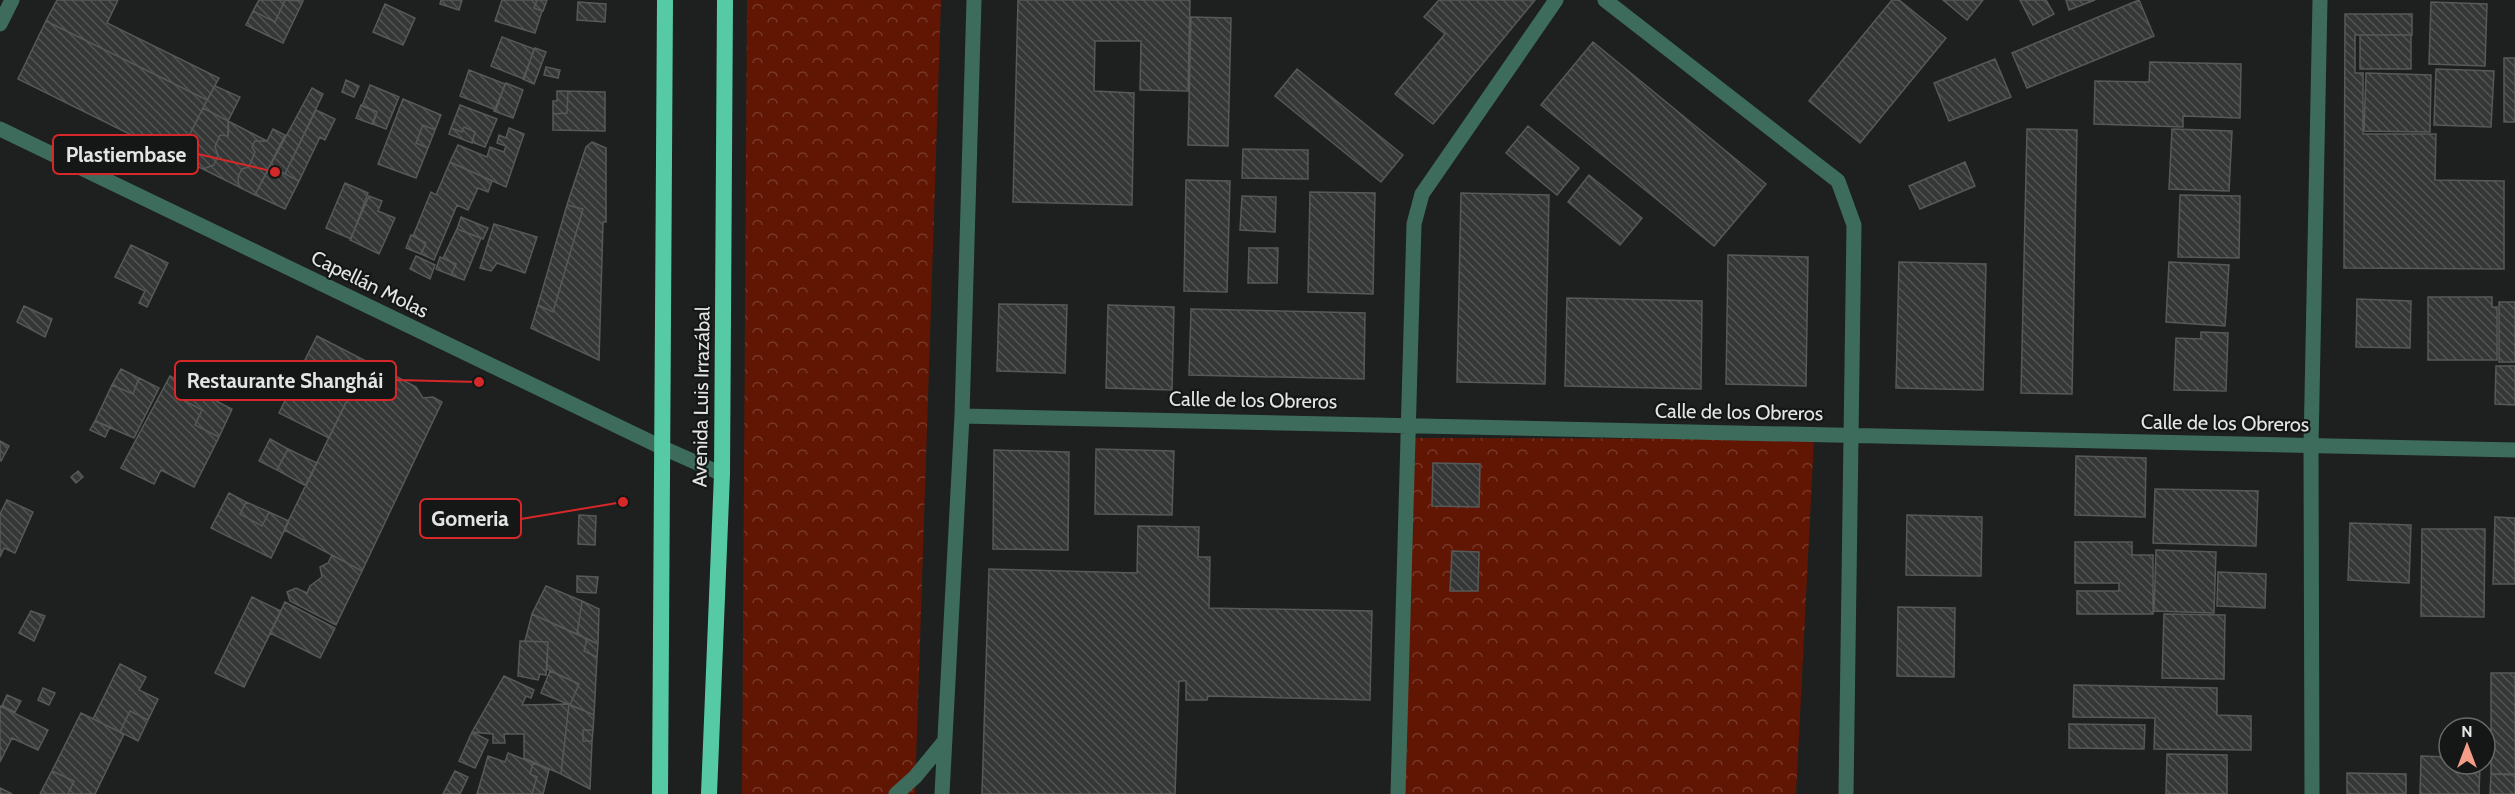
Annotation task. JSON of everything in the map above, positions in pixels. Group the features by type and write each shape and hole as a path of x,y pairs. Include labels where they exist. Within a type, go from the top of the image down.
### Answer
{"highway":[{"name":"Avenida Luis Irrazábal","path":"660,794 665,0"},
{"name":"Avenida Luis Irrazábal","path":"709,794 722,474 725,0"}],"street":[{"path":"0,24 12,0"},
{"path":"942,794 962,416 974,0"},
{"path":"1398,794 1414,224 1422,194 1556,0"},
{"path":"1605,0 1838,181 1854,225 1849,435 1846,794"},
{"path":"2312,794 2310,446 2320,0"},
{"name":"Capellán Molas","path":"0,129 661,447 722,474"},
{"name":"Calle de los Obreros","path":"962,416 2515,450"},
{"path":"896,794 915,777 944,743"}],"green space":[{"path":"747,0 941,0 915,794 742,794"},
{"path":"1406,438 1814,439 1796,794 1392,794"}],"building":[{"path":"57,0 118,0 107,23 219,78 207,100 46,21"},
{"path":"259,0 285,0 275,22 253,11"},
{"path":"285,0 303,1 283,43 246,25 253,11 275,22"},
{"path":"441,0 462,0 459,10 440,4"},
{"path":"502,0 537,0 534,8 542,11 535,33 495,21"},
{"path":"537,0 547,0 543,11 534,8"},
{"path":"1018,0 1190,0 1188,91 1140,90 1141,41 1095,41 1094,91 1134,93 1132,205 1013,202"},
{"path":"1439,0 1535,0 1433,124 1395,94 1445,34 1424,17"},
{"path":"1892,0 1899,0 1946,38 1860,143 1809,101"},
{"path":"1943,0 1983,0 1967,20"},
{"path":"2020,0 2046,0 2054,14 2033,25"},
{"path":"2066,0 2095,0 2069,10"},
{"path":"2139,0 2154,36 2027,88 2012,53"},
{"path":"578,2 606,4 605,22 577,20"},
{"path":"2431,2 2487,4 2485,66 2429,64"},
{"path":"385,4 415,18 403,45 373,32"},
{"path":"2345,14 2412,14 2412,35 2355,35 2355,73 2363,73 2363,134 2436,134 2435,180 2504,181 2504,269 2344,268"},
{"path":"1191,17 1231,18 1228,146 1188,145"},
{"path":"46,21 207,100 178,158 18,79"},
{"path":"2360,35 2411,35 2411,69 2360,69"},
{"path":"502,37 534,49 524,79 491,66"},
{"path":"1593,42 1766,184 1714,246 1541,105"},
{"path":"535,48 546,52 534,84 523,79"},
{"path":"2504,58 2515,58 2515,122 2504,122"},
{"path":"1995,59 2011,97 1949,121 1934,83"},
{"path":"2150,62 2241,64 2240,118 2183,116 2183,127 2094,124 2095,81 2149,82"},
{"path":"546,67 560,70 558,78 544,75"},
{"path":"1297,69 1403,155 1381,182 1275,96"},
{"path":"2436,69 2494,71 2491,127 2434,125"},
{"path":"469,70 505,84 496,110 460,96"},
{"path":"2366,73 2431,75 2430,132 2364,131"},
{"path":"346,80 359,86 354,97 342,92"},
{"path":"506,83 523,90 513,118 494,111"},
{"path":"370,85 399,97 386,129 373,124 377,112 362,106"},
{"path":"215,86 240,97 228,121 203,108"},
{"path":"312,88 323,94 285,174 270,166"},
{"path":"557,91 568,91 567,113 553,114 553,101 557,101"},
{"path":"568,91 605,92 605,131 553,130 553,114 567,113"},
{"path":"403,99 441,115 435,130 423,125 416,143 428,148 416,178 378,164"},
{"path":"361,105 377,112 372,124 356,118"},
{"path":"460,105 497,119 485,147 472,142 475,132 464,127 462,132 451,128"},
{"path":"203,108 228,121 229,130 228,136 220,135 215,147 218,155 214,165 203,169 178,158"},
{"path":"316,110 335,119 325,140 320,137 299,181 285,174"},
{"path":"228,121 267,141 255,141 252,147 255,152 249,167 242,169 238,177 239,187 203,169 214,165 218,155 215,147 220,135 228,136"},
{"path":"423,125 435,130 428,148 416,143"},
{"path":"1528,126 1579,168 1557,195 1506,153"},
{"path":"464,127 475,132 472,143 449,134 451,128 462,132"},
{"path":"509,128 524,134 506,187 450,162 458,145 487,157 490,147 504,152 506,146 497,143 499,135 506,138"},
{"path":"273,129 285,135 255,195 239,187 238,177 242,169 249,167 255,152 252,147 255,141 267,141"},
{"path":"2027,129 2077,130 2072,394 2021,393"},
{"path":"2172,129 2232,131 2229,191 2169,189"},
{"path":"592,142 606,148 606,222 603,222 599,360 531,328 538,305 553,312 583,209 567,205 586,147"},
{"path":"1243,149 1308,150 1308,179 1242,178"},
{"path":"450,162 492,181 488,192 478,188 468,210 457,205 434,260 421,254 426,243 413,236 431,192 436,195"},
{"path":"1965,162 1975,186 1920,209 1909,186"},
{"path":"270,166 299,181 285,209 255,195"},
{"path":"1589,175 1642,218 1620,245 1568,202"},
{"path":"1186,180 1230,181 1227,292 1184,291"},
{"path":"345,183 368,193 351,239 326,228"},
{"path":"1310,192 1375,193 1373,294 1308,292"},
{"path":"1461,193 1549,195 1545,384 1457,382"},
{"path":"2180,195 2240,196 2239,258 2178,257"},
{"path":"369,196 382,201 378,211 395,218 379,254 350,240"},
{"path":"1242,196 1276,197 1275,232 1240,230"},
{"path":"567,205 583,209 553,312 538,305"},
{"path":"461,217 488,228 483,239 457,229"},
{"path":"494,224 537,237 525,273 497,263 491,271 480,268"},
{"path":"457,229 481,238 464,280 451,275 456,264 443,258"},
{"path":"411,235 426,243 421,254 406,248"},
{"path":"131,245 168,263 147,307 139,303 145,291 115,277"},
{"path":"1249,248 1278,248 1277,283 1248,283"},
{"path":"1728,255 1808,257 1806,386 1726,384"},
{"path":"416,256 435,265 430,279 410,269"},
{"path":"440,257 456,264 451,275 436,269"},
{"path":"1899,262 1986,264 1983,390 1896,388"},
{"path":"2169,262 2229,265 2225,326 2166,322"},
{"path":"2428,297 2492,297 2492,307 2497,307 2497,360 2428,360"},
{"path":"1567,298 1702,301 1701,389 1565,386"},
{"path":"2357,299 2411,301 2410,348 2356,347"},
{"path":"2499,302 2515,302 2515,362 2499,362"},
{"path":"999,304 1067,305 1065,373 997,371"},
{"path":"1108,305 1174,307 1172,390 1106,388"},
{"path":"24,306 52,319 45,337 17,322"},
{"path":"1191,309 1365,313 1364,379 1189,375"},
{"path":"2201,332 2228,333 2226,391 2174,390 2176,338 2201,339"},
{"path":"317,336 366,361 355,384 305,360"},
{"path":"305,360 355,384 329,438 279,413"},
{"path":"366,361 371,363 374,373 384,373 371,401 351,392"},
{"path":"2496,366 2515,366 2515,405 2495,404"},
{"path":"121,369 139,378 133,394 112,385"},
{"path":"384,373 390,373 416,387 423,398 433,397 442,402 362,571 284,530 351,392 371,401"},
{"path":"170,376 191,388 185,401 202,410 195,425 219,437 194,487 161,470 154,484 121,468"},
{"path":"139,378 159,388 134,438 95,421 112,385 133,394"},
{"path":"191,388 232,409 219,437 195,425 202,410 185,401"},
{"path":"95,421 110,427 105,437 90,430"},
{"path":"270,439 288,449 277,470 259,461"},
{"path":"0,441 9,446 1,461 0,460"},
{"path":"288,449 317,463 306,486 277,470"},
{"path":"1096,449 1174,451 1172,515 1095,514"},
{"path":"994,450 1069,452 1068,550 993,549"},
{"path":"2076,456 2146,458 2145,517 2075,515"},
{"path":"1433,463 1480,464 1479,507 1432,506"},
{"path":"78,471 83,477 76,483 71,477"},
{"path":"2155,489 2258,491 2256,546 2153,543"},
{"path":"229,493 246,502 240,514 262,526 269,512 289,521 271,558 211,528"},
{"path":"7,500 33,512 15,553 4,548 0,557 0,514"},
{"path":"246,502 269,512 262,526 240,514"},
{"path":"579,515 596,516 595,545 578,544"},
{"path":"1907,515 1982,517 1981,576 1906,575"},
{"path":"2495,517 2515,518 2515,584 2493,584"},
{"path":"2350,523 2411,525 2409,583 2348,580"},
{"path":"1138,526 1199,527 1198,557 1210,557 1209,608 1372,611 1370,700 1208,696 1207,700 1186,700 1186,681 1179,681 1175,794 982,794 989,569 1137,573"},
{"path":"2422,529 2485,529 2484,617 2421,616"},
{"path":"2075,542 2132,542 2132,555 2153,555 2153,614 2077,614 2077,591 2119,591 2119,583 2075,583"},
{"path":"2156,550 2216,552 2214,613 2154,611"},
{"path":"1452,551 1479,552 1478,591 1450,591"},
{"path":"332,555 362,571 336,625 290,601 287,592 296,588 307,593 310,586 322,577 320,567 328,563"},
{"path":"2218,572 2266,574 2265,608 2217,606"},
{"path":"577,576 598,577 596,593 577,592"},
{"path":"546,586 582,601 577,634 532,614"},
{"path":"252,597 281,611 244,687 215,673"},
{"path":"582,601 599,609 598,644 577,634"},
{"path":"285,602 335,628 320,658 270,633"},
{"path":"1898,607 1955,608 1954,677 1897,676"},
{"path":"31,611 45,616 34,641 19,633"},
{"path":"532,614 587,639 584,651 597,657 594,715 570,705 579,684 547,669 548,642 525,641"},
{"path":"2164,614 2225,615 2224,679 2162,678"},
{"path":"587,639 598,644 597,657 584,651"},
{"path":"520,641 548,642 546,675 540,674 538,680 518,676"},
{"path":"120,664 146,677 139,690 158,699 148,720 130,711 120,732 93,719"},
{"path":"550,671 579,684 570,705 541,693"},
{"path":"2491,673 2515,673 2515,774 2497,774 2497,716 2491,716"},
{"path":"504,676 534,690 531,698 526,696 522,705 569,704 561,774 524,758 524,734 504,734 505,743 493,743 493,734 472,732"},
{"path":"2074,685 2217,688 2217,715 2251,716 2251,750 2154,749 2155,718 2073,717"},
{"path":"43,688 55,693 49,705 38,700"},
{"path":"7,695 21,701 15,712 2,706"},
{"path":"569,704 594,715 593,730 583,730 583,741 592,741 590,789 561,774"},
{"path":"0,706 48,730 38,750 12,738 0,762"},
{"path":"130,711 148,720 138,741 120,732"},
{"path":"81,713 124,734 95,794 68,794 74,781 52,771"},
{"path":"2069,724 2145,725 2144,749 2069,748"},
{"path":"583,730 593,730 592,741 583,741"},
{"path":"472,732 488,740 475,768 459,761"},
{"path":"508,753 533,763 530,774 537,777 532,794 477,794 488,756 505,762"},
{"path":"2167,754 2227,755 2227,794 2166,794"},
{"path":"2421,756 2437,757 2437,776 2480,776 2479,794 2420,794"},
{"path":"533,763 549,770 543,794 532,794 537,777 530,774"},
{"path":"52,771 74,781 68,794 40,794"},
{"path":"455,771 468,777 460,794 443,794"},
{"path":"2347,773 2406,774 2406,794 2347,794"},
{"path":"2515,775 2515,794 2490,794 2491,776"},
{"path":"0,788 12,794 0,794"}],"place":[{"name":"Plastiembase","path":"275,172"},
{"name":"Restaurante Shanghái","path":"479,382"},
{"name":"Gomeria","path":"623,502"}]}
